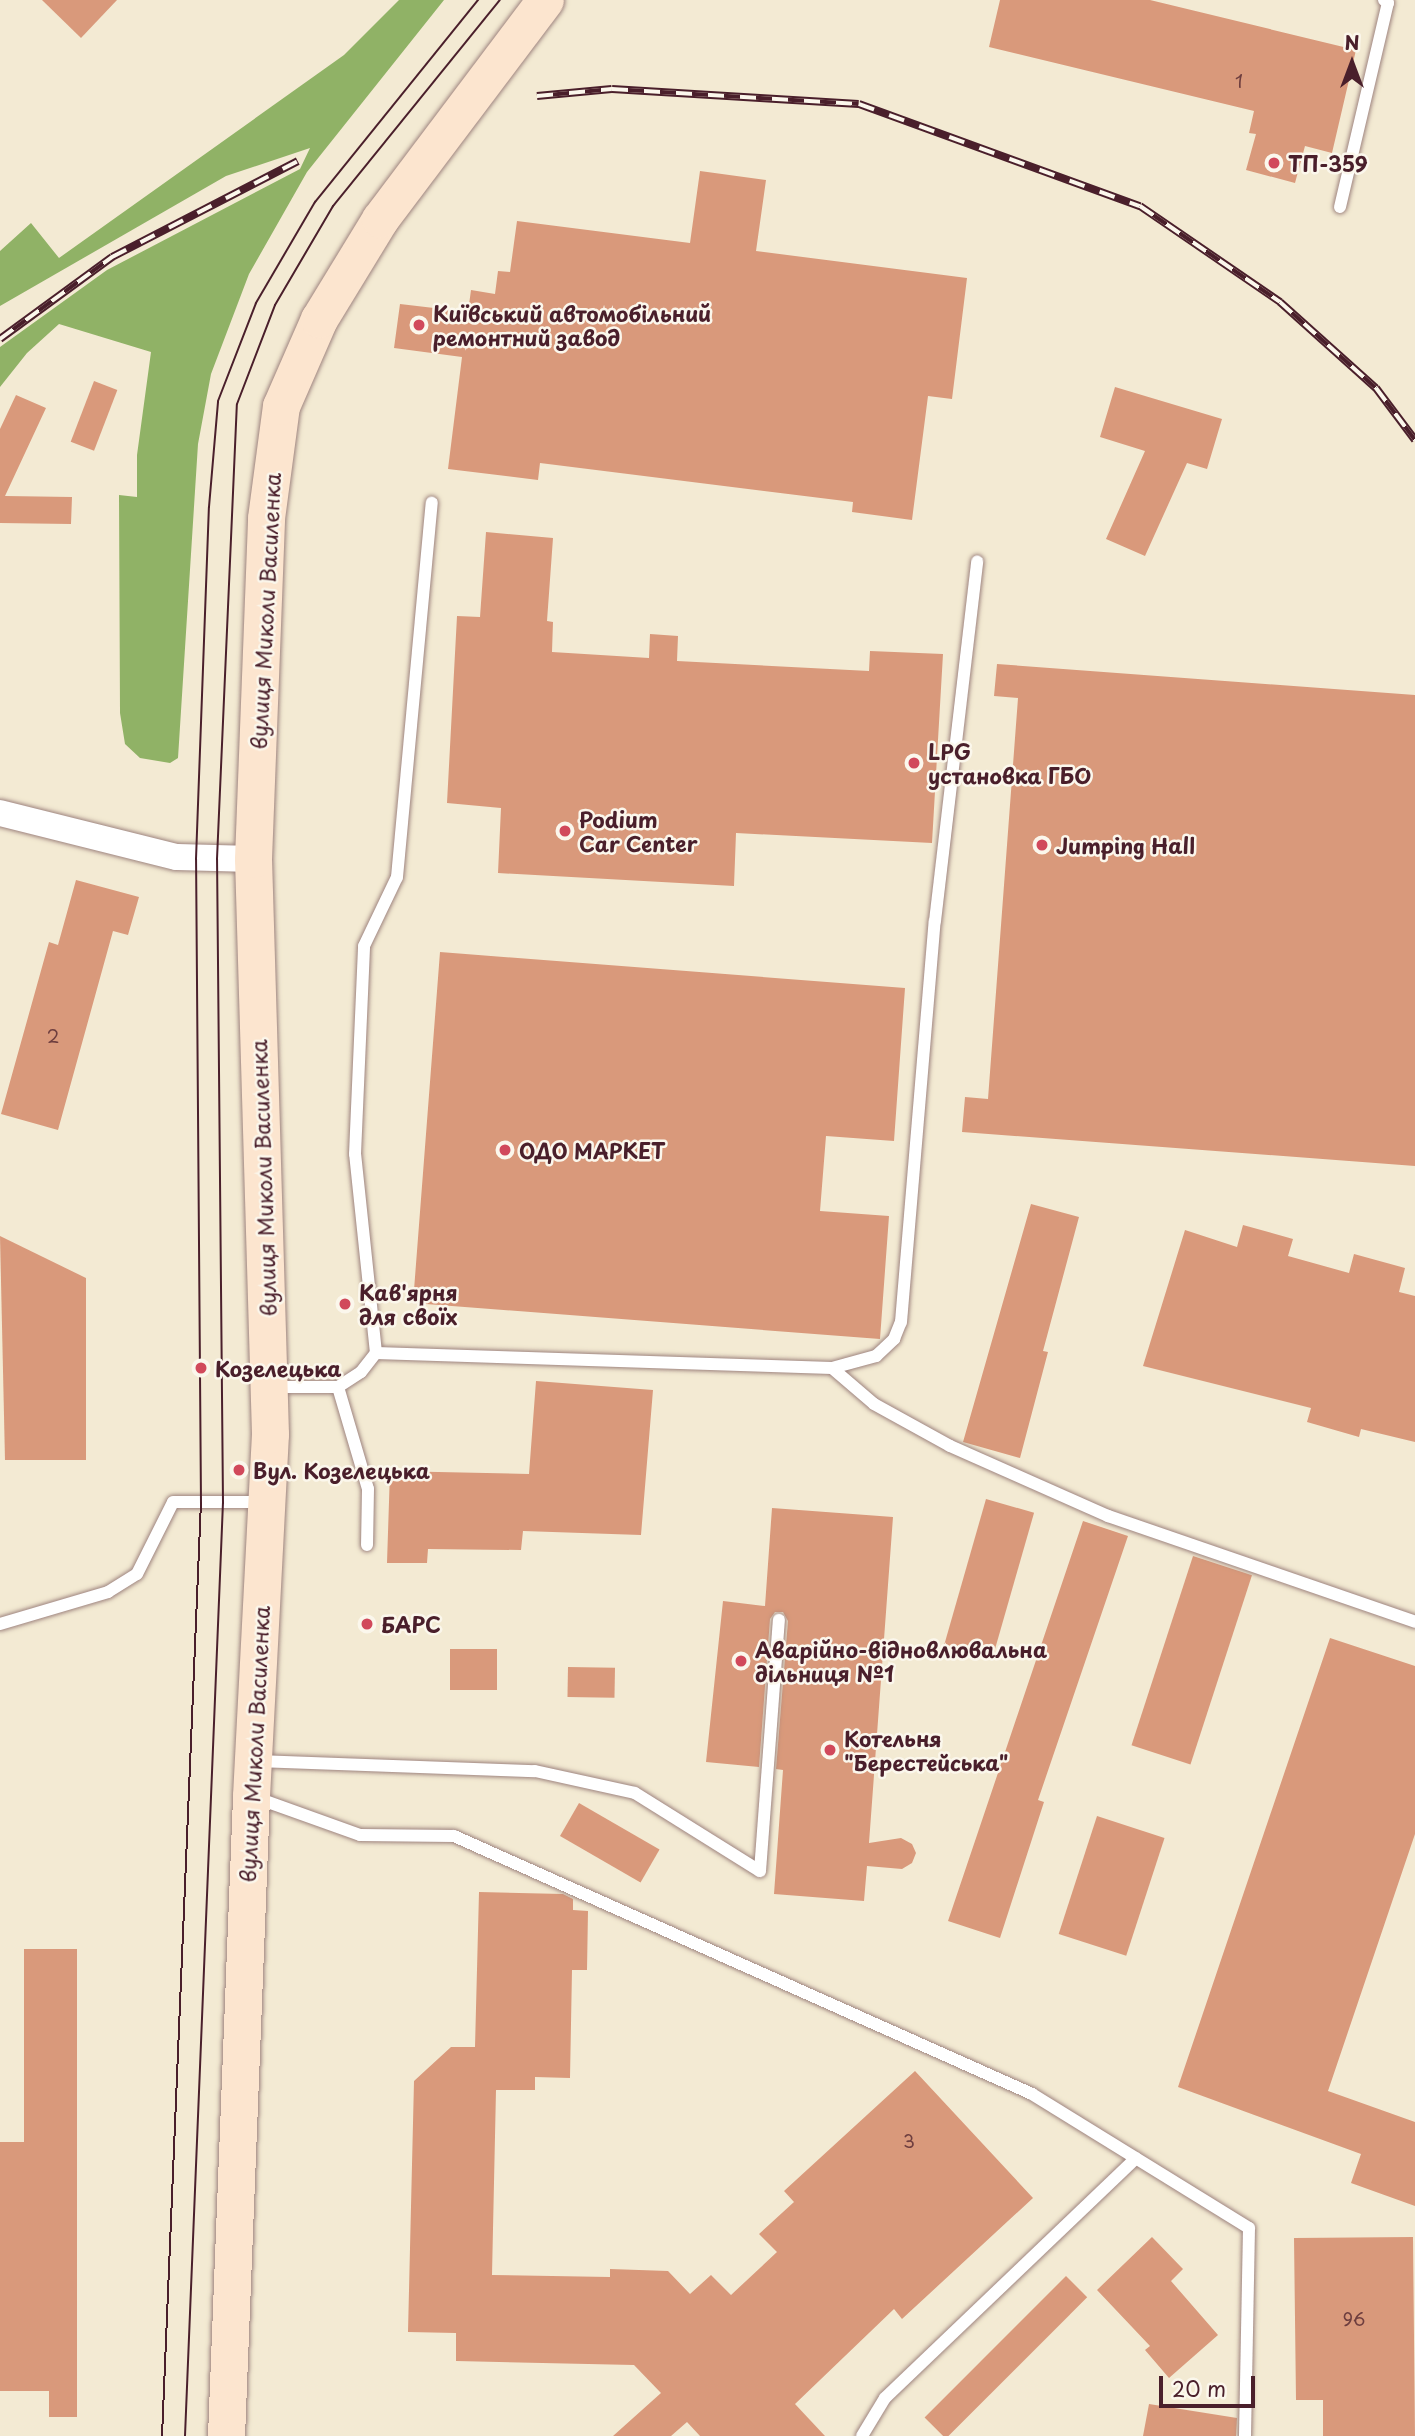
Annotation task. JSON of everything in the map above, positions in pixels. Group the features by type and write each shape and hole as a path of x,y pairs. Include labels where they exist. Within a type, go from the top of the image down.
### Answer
{"main road":[{"name":"вулиця Миколи Василенка","path":"226,2436 251,1778 270,1387 253,859 266,518 281,407 319,319 380,219 545,0"}],"street":[{"path":"0,813 177,857 253,859"}],"lane":[{"path":"1339,208 1388,3 1384,0"},
{"path":"270,1387 338,1387 361,1372 376,1353 355,1154 364,946 397,877 432,503"},
{"path":"376,1353 832,1368 876,1356 894,1339 901,1322 935,920 977,561"},
{"path":"832,1368 874,1404 950,1446 1108,1516 1415,1622"},
{"path":"338,1387 368,1489 367,1545"},
{"path":"0,1624 108,1592 137,1574 173,1502 266,1502"},
{"path":"251,1778 535,1771 635,1793 760,1871 779,1620"},
{"path":"251,1778 360,1835 454,1836 1032,2094 1249,2228 1245,2436"},
{"path":"862,2436 885,2398 1136,2158"}],"green space":[{"path":"399,0 444,0 307,172 249,274 211,374 198,444 178,758 170,763 140,758 125,744 120,713 119,495 137,497 137,455 151,352 59,324 27,353 0,387 0,347 107,270 300,169 310,148 226,176 0,306 0,251 31,223 59,258 344,55"}],"building":[{"path":"42,0 117,0 81,38"},
{"path":"1000,0 1150,0 1356,50 1332,153 1305,146 1295,183 1246,170 1256,134 1249,133 1254,111 989,47"},
{"path":"700,171 766,180 756,251 967,278 952,399 928,396 912,520 852,512 853,502 540,463 538,480 448,469 462,357 394,348 400,304 468,312 471,290 495,294 498,271 510,272 517,221 690,243"},
{"path":"94,381 117,390 94,451 71,442"},
{"path":"1115,387 1222,419 1207,469 1187,463 1145,556 1106,539 1145,451 1100,437"},
{"path":"16,395 46,408 5,496 72,497 71,524 0,523 0,429"},
{"path":"486,532 553,538 547,621 553,622 552,652 649,658 650,634 678,636 677,661 869,671 870,651 943,654 932,843 736,833 734,886 498,873 501,808 447,803 457,616 480,617"},
{"path":"997,664 1415,695 1415,1166 962,1132 965,1097 988,1099 1018,698 994,696"},
{"path":"76,880 139,897 128,935 113,931 58,1130 1,1114 49,942 58,945"},
{"path":"440,952 905,988 894,1141 826,1136 820,1211 889,1216 880,1339 413,1303"},
{"path":"1031,1204 1079,1217 1043,1351 1048,1352 1020,1458 963,1442"},
{"path":"1243,1225 1293,1239 1288,1256 1349,1273 1354,1254 1405,1268 1399,1292 1415,1296 1415,1442 1361,1429 1359,1437 1307,1422 1311,1408 1143,1366 1185,1230 1237,1247"},
{"path":"0,1236 86,1278 86,1460 5,1460"},
{"path":"536,1381 653,1390 641,1535 523,1531 521,1550 428,1549 427,1563 387,1563 390,1471 529,1474"},
{"path":"986,1499 1034,1513 992,1658 944,1644"},
{"path":"772,1508 893,1517 869,1843 901,1838 912,1844 916,1853 912,1863 902,1869 867,1866 864,1901 774,1894 783,1770 776,1769 788,1621 783,1612 775,1612 770,1619 759,1767 706,1762 723,1601 765,1606"},
{"path":"1083,1521 1128,1536 1038,1800 1044,1802 1000,1938 948,1921"},
{"path":"1193,1556 1252,1575 1190,1764 1132,1745"},
{"path":"1330,1638 1415,1666 1415,1834 1328,2091 1415,2122 1415,2206 1351,2183 1361,2154 1178,2087"},
{"path":"450,1649 497,1649 497,1690 450,1690"},
{"path":"568,1667 615,1668 614,1698 567,1697"},
{"path":"579,1803 660,1850 641,1882 560,1836"},
{"path":"1097,1816 1165,1838 1126,1956 1059,1934"},
{"path":"479,1892 563,1894 573,1899 573,1910 588,1911 587,1970 572,1970 570,2078 535,2077 535,2090 496,2090 492,2275 610,2277 610,2269 668,2271 690,2294 711,2275 731,2295 777,2252 759,2234 794,2202 784,2191 915,2071 1033,2198 902,2319 894,2309 795,2404 825,2436 700,2436 687,2422 671,2436 613,2436 661,2393 634,2365 456,2361 456,2333 408,2332 414,2081 451,2047 475,2047"},
{"path":"24,1949 77,1949 77,2417 49,2417 49,2391 0,2391 0,2142 24,2142"},
{"path":"1152,2237 1183,2269 1171,2281 1218,2335 1169,2378 1145,2350 1150,2346 1097,2290"},
{"path":"1413,2237 1415,2436 1323,2436 1323,2400 1296,2400 1294,2238"},
{"path":"1066,2276 1087,2297 948,2436 943,2436 925,2417"},
{"path":"1149,2404 1237,2418 1236,2436 1143,2436"}],"tram line":[{"path":"162,2436 201,1503 196,859 209,507 218,401 256,303 315,202 478,0"},
{"path":"185,2436 223,1503 217,859 237,404 275,305 333,206 500,0"}],"railway":[{"path":"537,96 612,89 859,104 1140,206 1280,302 1376,388 1415,440"},
{"path":"0,339 112,257 298,161"}],"place":[{"name":"ТП-359","path":"1274,163"},
{"name":"Київський автомобільний ремонтний завод","path":"419,325"},
{"name":"LPG установка ГБО","path":"914,763"},
{"name":"Podium Car Center","path":"565,831"},
{"name":"Jumping Hall","path":"1042,845"},
{"name":"ОДО МАРКЕТ","path":"505,1150"},
{"name":"Кав'ярня для своїх","path":"345,1304"},
{"name":"Козелецька","path":"201,1368"},
{"name":"Вул. Козелецька","path":"239,1470"},
{"name":"БАРС","path":"367,1624"},
{"name":"Аварійно-відновлювальна дільниця №1","path":"741,1661"},
{"name":"Котельня \"Берестейська\"","path":"830,1750"}]}
